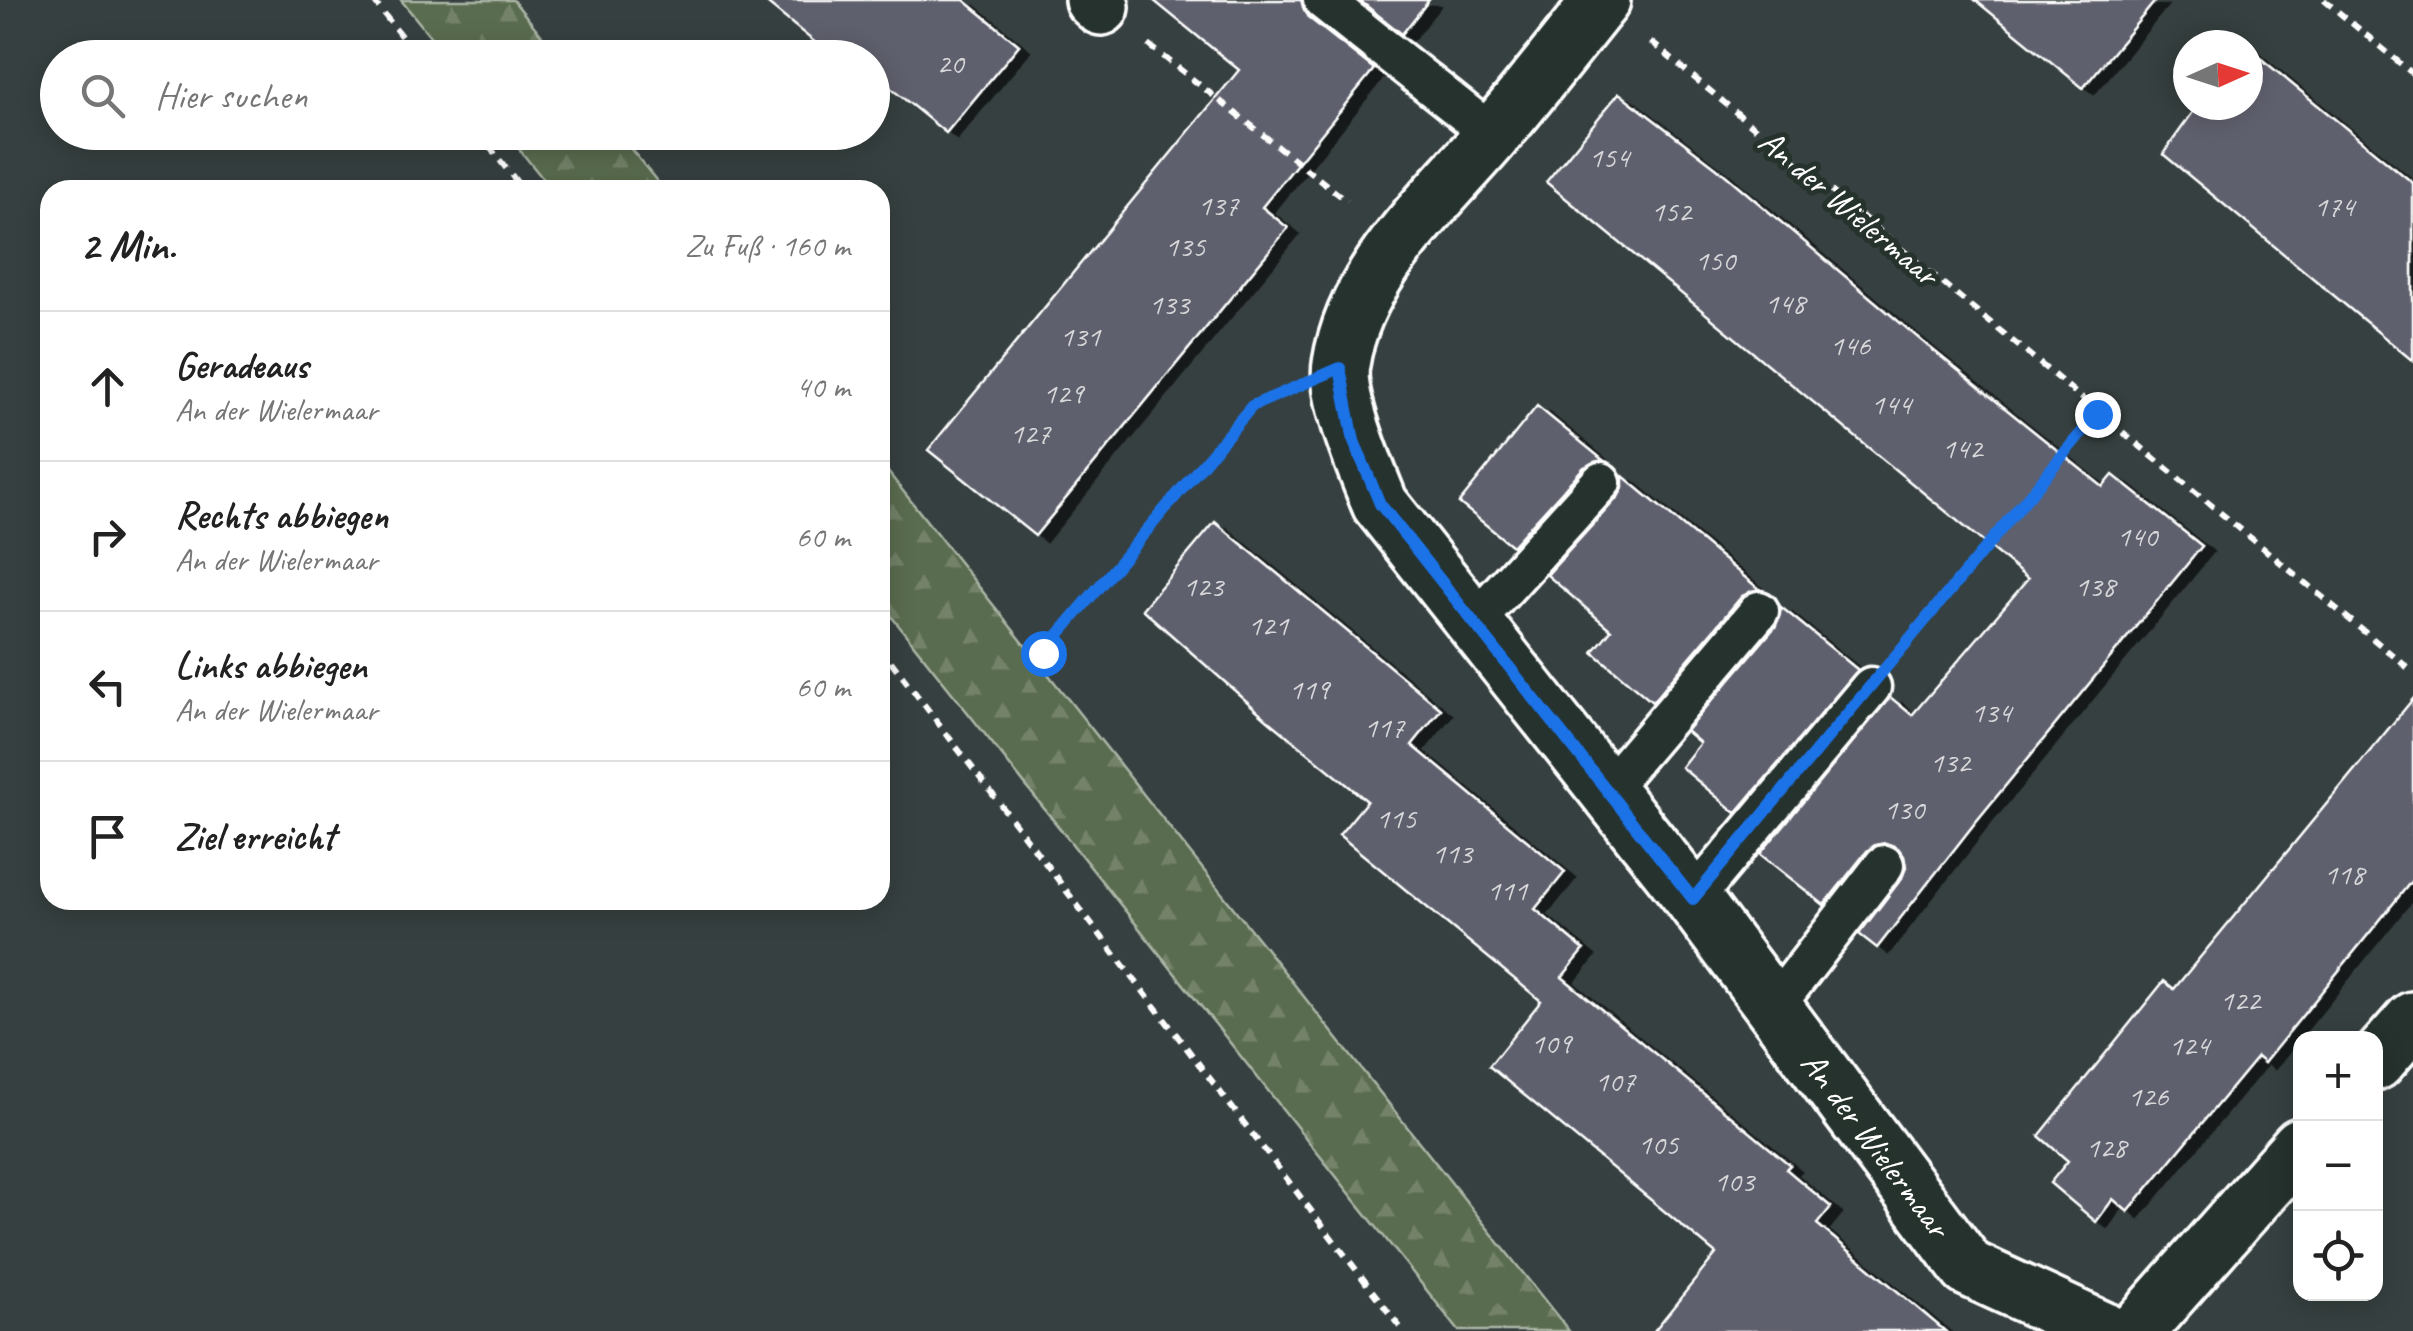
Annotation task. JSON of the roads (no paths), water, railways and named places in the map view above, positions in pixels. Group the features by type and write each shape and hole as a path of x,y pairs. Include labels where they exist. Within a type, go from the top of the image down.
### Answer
{"street":[{"name":"An der Wielermaar","path":"1602,0 1493,135 1399,242 1357,306 1340,368 1354,441 1380,504 1693,899 1968,1268 2105,1331"},
{"path":"2383,1054 2413,1020"},
{"path":"2136,1331 2293,1154"}],"lane":[{"path":"1323,0 1493,135"},
{"path":"1474,622 1601,482"},
{"path":"1607,790 1760,610"},
{"path":"1693,899 1872,687"},
{"path":"1774,1007 1884,865"}]}
